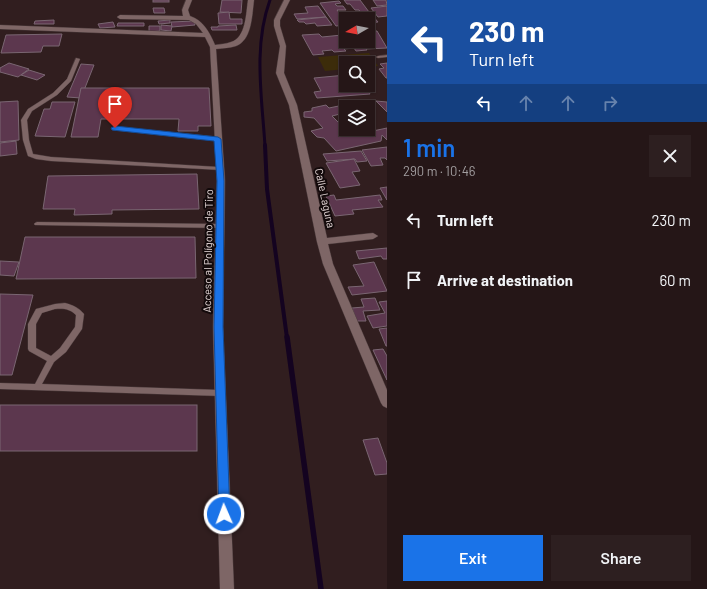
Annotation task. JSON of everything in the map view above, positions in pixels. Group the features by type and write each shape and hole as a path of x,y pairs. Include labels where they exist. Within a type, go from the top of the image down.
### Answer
{"street":[{"path":"120,17 187,18 185,10 189,0"},
{"path":"213,47 234,44 242,39 247,24 251,0"},
{"name":"Calle Laguna","path":"287,0 278,20 277,26 283,46 280,73 293,105 322,242 331,271 386,398"},
{"name":"Acceso al Polígono de Tiro","path":"187,18 194,20 207,35 213,47 220,181 218,327 227,589"},
{"path":"0,26 80,31 207,35"},
{"path":"322,242 372,236"}],"lane":[{"path":"378,57 387,56"},
{"path":"78,59 69,80 55,94 30,110 24,120 26,140 30,155 36,158 219,169"},
{"path":"115,128 218,139"},
{"path":"37,224 220,226"},
{"path":"37,387 51,360 63,350 79,327 80,314 75,308 59,304 39,311 32,324 32,349 51,360"},
{"path":"0,386 220,393"}],"shaded area":[{"path":"369,53 371,56 339,56 339,70 325,71 318,57"}],"building":[{"path":"153,0 169,0 169,2 153,2"},
{"path":"222,0 242,0 241,13 220,12"},
{"path":"344,0 360,0 369,12 360,12 359,10 355,10 350,4 347,4"},
{"path":"373,0 386,0 387,5 377,6"},
{"path":"339,1 341,3 335,4 337,6 343,6 346,10 337,10 339,13 339,26 336,26 320,3"},
{"path":"318,6 326,17 297,19 294,14 308,13 305,7"},
{"path":"387,6 387,16 378,17 371,8"},
{"path":"153,8 164,8 165,13 154,13"},
{"path":"229,12 230,19 242,19 242,24 219,24 218,13"},
{"path":"326,17 332,25 317,26 315,23 306,24 297,20"},
{"path":"54,20 54,24 34,24 35,21"},
{"path":"170,20 170,23 159,24 158,21"},
{"path":"194,21 195,25 172,27 171,22"},
{"path":"113,22 115,27 100,28 98,24"},
{"path":"118,23 144,23 144,26 117,26"},
{"path":"161,25 172,26 171,31 161,30"},
{"path":"236,25 237,30 212,30 211,27 218,27"},
{"path":"149,26 160,26 160,31 149,32"},
{"path":"375,31 377,31 387,48 366,49 375,48"},
{"path":"62,34 59,46 43,46 41,52 1,53 6,35"},
{"path":"319,34 322,37 339,35 339,48 354,48 344,49 346,51 322,51 324,54 313,55 302,35"},
{"path":"354,48 365,48 367,50 356,51"},
{"path":"9,63 29,69 18,77 0,72 0,68"},
{"path":"387,63 386,78 379,69 384,68 380,64"},
{"path":"81,64 94,65 81,98 67,97"},
{"path":"29,70 45,75 37,80 21,75"},
{"path":"339,76 339,92 369,92 370,94 317,98 314,92 321,91 314,78"},
{"path":"81,88 209,88 211,126 198,126 198,131 178,131 179,119 101,119 98,137 71,137"},
{"path":"18,101 19,140 0,142 0,102"},
{"path":"376,101 387,102 387,112"},
{"path":"52,102 75,102 65,137 35,136 44,109 50,109"},
{"path":"326,105 329,108 339,106 339,114 332,116 339,123 339,136 375,136 375,131 387,128 387,140 382,135 381,141 336,151 324,138 317,137 311,131 323,128 314,118 304,117 304,112 312,111 312,108"},
{"path":"16,141 17,154 0,156 0,143"},
{"path":"387,147 387,160 385,158 380,158 383,165 371,166 362,150"},
{"path":"361,151 367,161 357,162 355,159 327,161 323,154"},
{"path":"354,159 360,171 352,172 360,185 340,188 326,163"},
{"path":"197,174 199,209 112,210 112,214 74,215 75,209 43,209 48,176"},
{"path":"387,187 387,200 380,188"},
{"path":"334,195 336,200 380,195 382,200 378,200 383,207 352,210 354,214 335,216 326,196"},
{"path":"25,237 195,237 196,278 16,279"},
{"path":"387,248 387,259 383,259 381,256 359,259 356,251"},
{"path":"0,261 19,262 14,276 0,275"},
{"path":"374,262 387,291 352,295 348,287 364,286 353,265"},
{"path":"0,294 33,295 12,375 0,375"},
{"path":"375,298 380,310 363,311 366,321 357,321 352,308 364,307 361,299"},
{"path":"387,301 387,326 373,328 367,316 385,313 379,302"},
{"path":"387,328 387,346 386,346 379,329"},
{"path":"383,349 387,356 387,380 373,350"},
{"path":"0,405 197,405 197,451 0,451"},
{"path":"378,438 387,463 387,474 375,475 363,440"}],"waterway":[{"path":"265,146 260,54 265,18 270,0"},
{"path":"265,145 267,189 287,338"},
{"path":"287,337 321,589"}],"route":[{"path":"115,128 218,139 220,226 218,327 224,514"}]}
